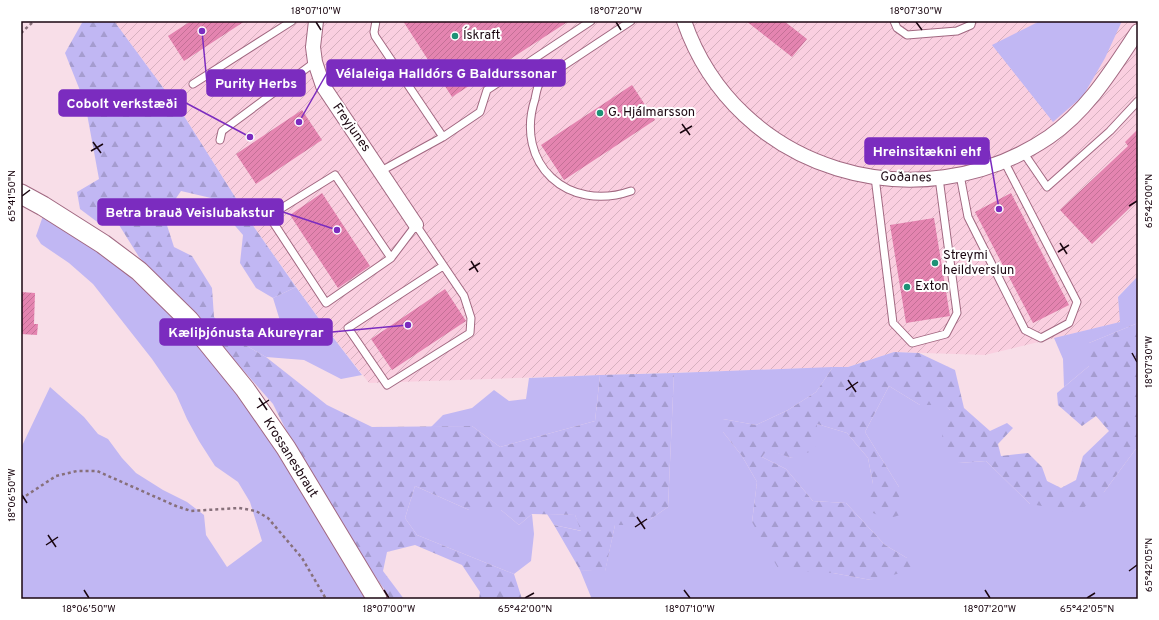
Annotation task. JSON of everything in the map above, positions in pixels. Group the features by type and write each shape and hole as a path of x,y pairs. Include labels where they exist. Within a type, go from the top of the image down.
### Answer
{"street":[{"name":"Freyjunes","path":"316,21 313,48 315,62 323,86 416,226"},
{"name":"Goðanes","path":"684,21 695,49 706,68 733,103 749,119 779,141 804,156 846,172 875,177 912,180 960,175 987,168 1023,152 1050,136 1082,109 1108,77 1137,36"},
{"name":"Krossanesbraut","path":"21,194 79,228 121,257 139,271 188,320 245,389 286,448 377,599"}],"lane":[{"path":"193,84 292,21"},
{"path":"376,21 374,32 375,36 443,137"},
{"path":"381,172 443,137 480,112 487,90 591,21"},
{"path":"631,21 540,80 532,108 530,129 534,149 543,168 558,183 567,189 599,198 610,197 631,191"},
{"path":"894,21 897,28 907,35 957,31 971,25 972,21"},
{"path":"220,140 222,131 315,62"},
{"path":"1023,152 1047,187 1110,131 1138,101"},
{"path":"960,175 968,217 1025,330 1041,338 1069,324 1077,302 1004,161"},
{"path":"391,258 335,175 269,216 326,303 391,258 416,226 444,266 464,296 471,318 470,333 387,385 348,328 444,266"},
{"path":"875,177 893,323 912,343 946,334 957,313 939,178"}],"path":[{"path":"21,32 34,21"},
{"path":"21,498 56,476 77,471 97,471 176,506 191,511 239,508 256,511 268,518 297,552 326,599"}],"shaded area":[{"path":"114,21 1138,21 1138,276 1118,296 1121,322 985,355 894,352 848,367 369,383 322,323 254,227 184,116"}],"green space":[{"path":"83,21 114,21 184,116 254,227 296,287 273,298 256,288 240,263 243,235 211,198 181,191 164,216 174,247 192,256 212,288 214,317 231,337 266,357 327,405 372,427 472,426 500,447 595,421 600,375 674,373 668,507 642,525 615,525 605,572 580,570 554,525 581,531 575,515 532,514 519,525 501,510 469,510 415,486 405,518 417,535 514,574 522,599 479,599 480,592 462,565 415,545 387,552 383,571 404,599 391,599 368,566 295,448 273,404 200,321 139,257 116,220 100,224 80,209 77,192 99,179 85,103 65,53"},
{"path":"1040,21 1122,21 1105,58 1083,96 1053,122 992,45"},
{"path":"44,213 114,263 178,319 243,397 369,599 21,599 21,448 50,387 84,417 98,434 108,439 122,458 136,473 163,490 187,502 204,515 206,535 227,567 262,541 250,502 238,482 215,466 187,419 176,394 152,359 93,284 69,263 41,244 36,236"},
{"path":"1138,276 1138,323 1089,343 1089,366 1064,387 1063,359 1054,338 1120,322 1118,297"},
{"path":"296,287 362,375 341,379 304,360 266,357 245,345 273,336 281,324 273,298"},
{"path":"1138,323 1138,446 1104,492 1078,512 1030,504 986,461 959,463 944,453 941,423 950,410 944,405 920,405 889,386 865,432 899,487 900,515 887,519 873,513 863,493 873,484 868,458 847,433 817,424 815,450 792,458 767,450 762,457 786,469 813,501 846,503 885,545 907,558 914,570 871,580 833,573 779,570 752,522 757,482 742,456 723,432 723,419 756,425 788,410 816,392 833,367 848,367 894,352 919,353 955,370 964,408 990,431 1007,423 1013,428 998,444 1001,456 1028,453 1042,467 1047,481 1061,488 1076,480 1083,456 1109,431 1096,416 1082,426 1058,405 1057,393 1089,366 1089,343"},
{"path":"833,367 816,392 788,410 756,425 723,419 723,432 742,456 757,482 752,522 833,573 871,580 907,558 885,545 846,503 813,501 786,469 762,457 767,449 792,458 817,424 847,433 868,458 873,484 899,487 865,432 889,386 920,405 945,405 950,410 959,463 986,461 1030,504 1104,492 1138,446 1138,599 591,599 580,570 605,571 615,525 642,525 668,507 674,373"},
{"path":"600,375 595,421 500,447 472,426 431,427 443,415 472,408 494,390 509,401 526,399 529,378"},
{"path":"415,486 469,510 501,510 519,525 532,514 534,534 531,561 514,574 417,535 405,518"},
{"path":"547,514 575,515 582,531 554,525"}],"building":[{"path":"191,21 245,21 184,61 168,36"},
{"path":"403,21 569,21 452,97"},
{"path":"746,21 784,21 807,39 792,57"},
{"path":"632,85 655,120 564,180 541,145"},
{"path":"302,110 322,140 256,184 236,154"},
{"path":"1138,129 1138,200 1092,244 1060,210 1128,146 1125,142"},
{"path":"322,193 370,266 338,288 290,215"},
{"path":"1011,193 1069,305 1033,323 975,212"},
{"path":"934,218 950,316 906,323 890,225"},
{"path":"445,289 466,321 392,370 371,339"},
{"path":"21,292 35,293 34,324 38,324 37,335 21,334"}],"place":[{"name":"Purity Herbs","path":"202,31"},
{"name":"Ískraft","path":"455,36"},
{"name":"G. Hjálmarsson","path":"600,113"},
{"name":"Vélaleiga Halldórs G Baldurssonar","path":"299,122"},
{"name":"Cobolt verkstæði","path":"250,137"},
{"name":"Hreinsitækni ehf","path":"999,209"},
{"name":"Betra brauð Veislubakstur","path":"337,230"},
{"name":"Streymi heildverslun","path":"935,263"},
{"name":"Exton","path":"907,287"},
{"name":"Kæliþjónusta Akureyrar","path":"408,325"}]}
